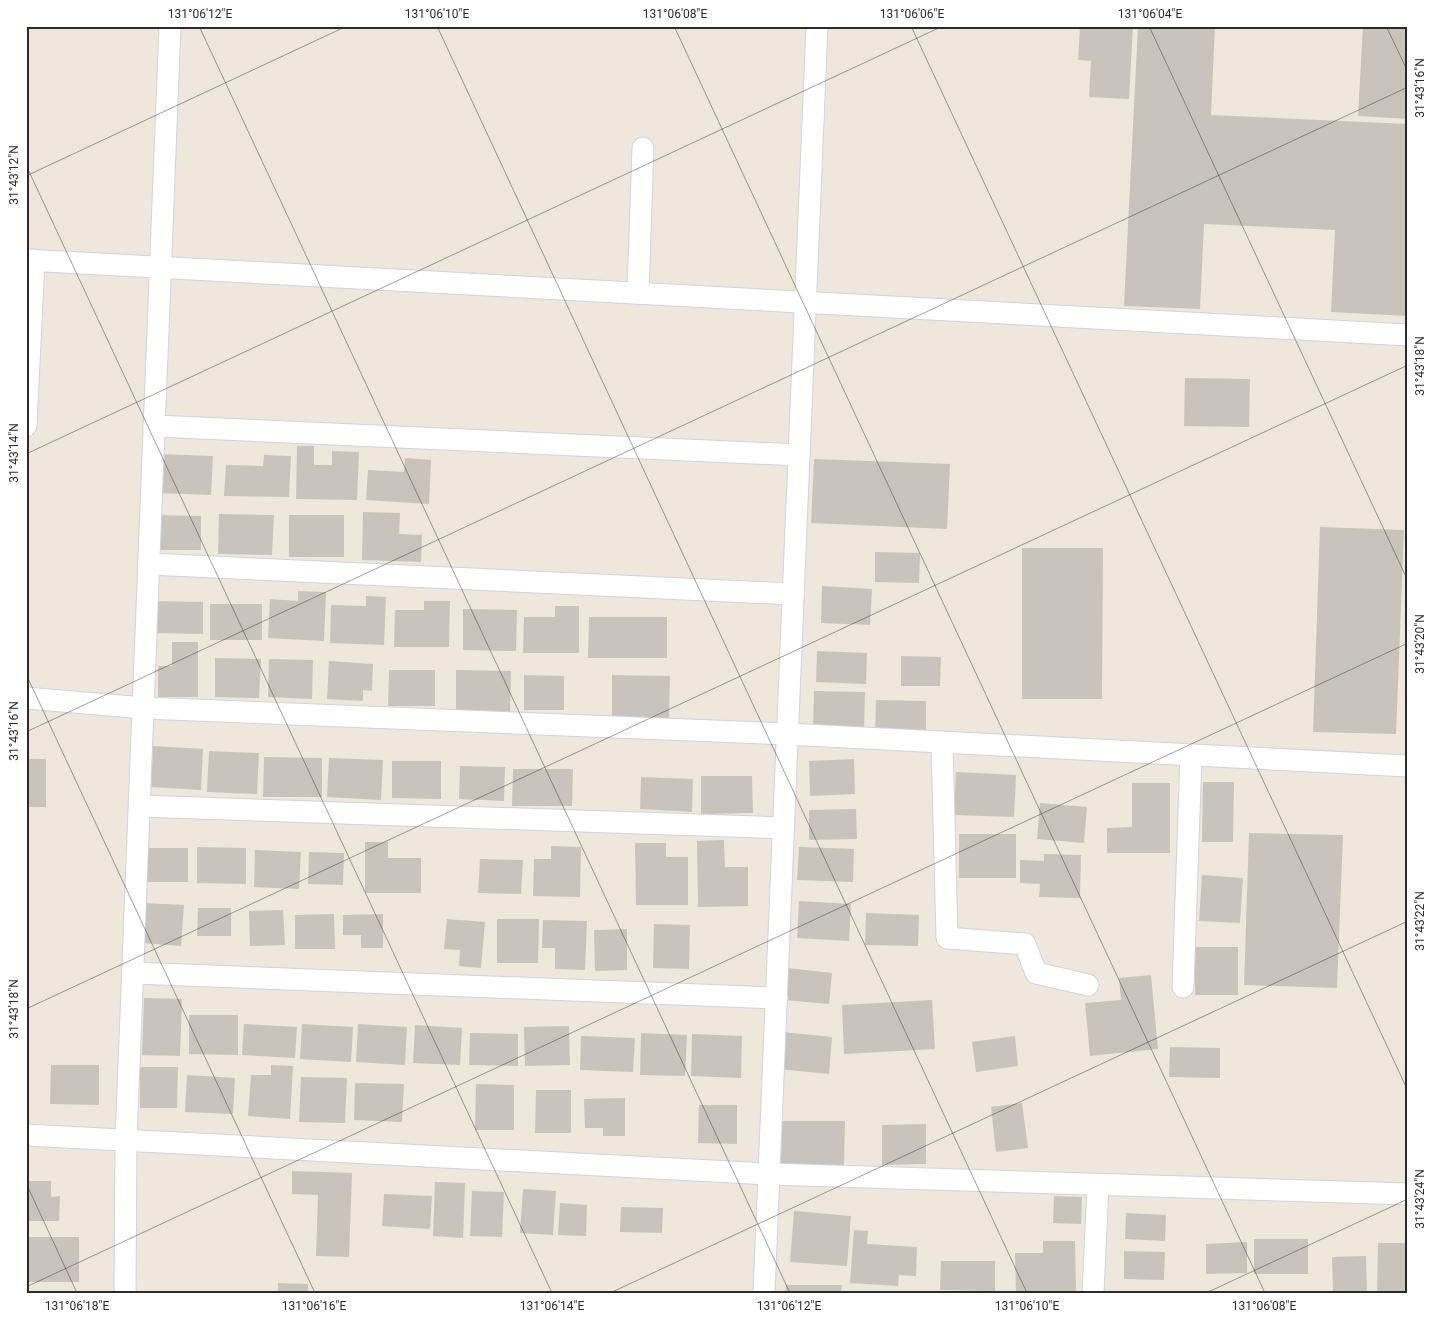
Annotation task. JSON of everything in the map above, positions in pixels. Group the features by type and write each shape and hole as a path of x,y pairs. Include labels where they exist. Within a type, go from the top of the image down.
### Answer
{"street":[{"path":"125,1293 126,1140 170,26"},
{"path":"764,1293 817,26"},
{"path":"638,293 643,148"},
{"path":"26,426 30,260 1408,335"},
{"path":"154,426 799,455"},
{"path":"149,564 793,594"},
{"path":"26,698 144,708 787,734 1408,766"},
{"path":"942,742 947,938 1025,944 1036,973 1088,985"},
{"path":"1183,987 1191,755"},
{"path":"140,806 783,828"},
{"path":"133,973 777,998"},
{"path":"26,1136 769,1174 1408,1194"},
{"path":"1093,1293 1098,1185"}],"building":[{"path":"1080,26 1133,26 1129,99 1089,97 1091,61 1078,60"},
{"path":"1138,26 1215,26 1211,115 1408,124 1408,316 1331,312 1335,230 1204,224 1200,309 1124,306"},
{"path":"1363,26 1408,26 1408,119 1358,116"},
{"path":"1185,378 1250,379 1249,427 1184,426"},
{"path":"297,446 314,446 314,465 332,465 332,451 359,452 357,500 296,499"},
{"path":"159,454 213,456 211,495 157,493"},
{"path":"264,455 291,456 289,497 224,496 226,465 263,466"},
{"path":"405,458 431,460 429,504 366,500 368,470 404,472"},
{"path":"814,459 950,464 947,529 811,523"},
{"path":"363,512 400,513 399,534 422,535 421,562 362,560"},
{"path":"219,514 274,515 272,555 218,554"},
{"path":"154,515 201,516 201,550 153,550"},
{"path":"289,515 344,515 344,557 289,557"},
{"path":"1320,527 1404,530 1396,734 1313,732"},
{"path":"1022,548 1103,548 1102,699 1022,699"},
{"path":"875,552 920,553 919,583 875,582"},
{"path":"822,586 872,589 870,625 821,623"},
{"path":"298,591 326,592 324,641 268,638 270,599 298,601"},
{"path":"366,596 386,597 384,645 330,643 331,605 366,606"},
{"path":"149,601 203,602 203,634 149,633"},
{"path":"424,601 450,601 449,647 394,647 395,610 424,610"},
{"path":"210,604 262,604 262,640 210,640"},
{"path":"555,606 579,606 579,653 523,653 524,617 555,617"},
{"path":"463,609 517,610 516,651 463,650"},
{"path":"589,617 667,617 667,658 588,658"},
{"path":"172,642 198,642 198,697 158,697 158,666 172,666"},
{"path":"817,651 867,653 866,684 816,682"},
{"path":"901,656 941,657 940,686 901,686"},
{"path":"215,658 261,659 259,698 215,697"},
{"path":"269,659 313,660 312,699 268,697"},
{"path":"329,661 373,664 372,691 363,690 363,701 327,699"},
{"path":"389,670 435,670 435,706 388,706"},
{"path":"456,670 511,671 510,714 456,714"},
{"path":"524,675 564,676 564,710 524,710"},
{"path":"612,675 670,676 669,718 612,717"},
{"path":"814,691 865,692 864,730 813,728"},
{"path":"876,700 926,701 926,734 875,732"},
{"path":"153,746 203,749 201,790 151,787"},
{"path":"209,751 259,753 257,794 207,792"},
{"path":"264,757 322,758 322,797 263,797"},
{"path":"329,758 383,760 381,800 327,797"},
{"path":"26,759 46,759 46,807 26,807"},
{"path":"854,759 855,794 810,796 809,761"},
{"path":"392,761 441,761 441,799 392,798"},
{"path":"460,766 505,767 504,801 459,799"},
{"path":"513,769 573,769 572,806 512,806"},
{"path":"956,772 1016,775 1014,817 954,815"},
{"path":"701,776 752,776 753,813 701,814"},
{"path":"641,777 693,779 692,812 640,809"},
{"path":"1203,782 1234,782 1233,842 1202,842"},
{"path":"1132,783 1170,783 1170,853 1107,853 1107,828 1132,827"},
{"path":"1040,803 1087,807 1084,843 1037,839"},
{"path":"856,809 857,839 809,840 809,810"},
{"path":"1249,833 1343,835 1337,988 1244,985"},
{"path":"959,834 1016,834 1016,878 959,878"},
{"path":"724,840 725,867 748,867 748,906 698,907 697,841"},
{"path":"365,842 388,842 388,858 421,858 421,893 365,893"},
{"path":"635,843 666,843 666,857 688,857 688,905 636,905"},
{"path":"551,846 581,847 580,897 533,896 534,859 551,859"},
{"path":"197,847 246,848 246,884 197,883"},
{"path":"799,847 854,849 853,882 797,880"},
{"path":"145,848 188,848 188,882 145,882"},
{"path":"255,850 301,852 299,889 254,887"},
{"path":"309,852 344,853 343,885 308,884"},
{"path":"1044,854 1081,855 1080,898 1039,897 1040,884 1020,883 1020,860 1044,861"},
{"path":"480,859 523,860 521,894 478,893"},
{"path":"1202,875 1243,878 1240,923 1199,921"},
{"path":"799,901 851,904 849,941 797,938"},
{"path":"144,903 184,905 181,946 142,943"},
{"path":"198,908 231,908 231,936 197,936"},
{"path":"283,910 285,945 250,946 249,911"},
{"path":"866,913 919,915 918,946 865,945"},
{"path":"334,914 335,949 295,949 295,915"},
{"path":"383,914 383,948 361,948 361,935 343,935 343,915"},
{"path":"447,919 485,922 481,968 459,966 460,950 444,949"},
{"path":"497,919 539,919 538,963 497,963"},
{"path":"543,920 587,921 585,970 555,969 555,948 542,948"},
{"path":"654,924 690,925 689,969 653,968"},
{"path":"627,929 627,970 595,971 594,930"},
{"path":"1195,947 1238,947 1238,995 1195,995"},
{"path":"788,968 832,973 829,1004 785,1000"},
{"path":"1151,975 1158,1049 1090,1056 1085,1003 1121,1000 1119,978"},
{"path":"144,998 182,999 180,1056 142,1055"},
{"path":"932,1000 935,1049 844,1054 842,1005"},
{"path":"189,1015 238,1015 238,1055 189,1054"},
{"path":"244,1024 297,1027 295,1058 242,1055"},
{"path":"302,1024 353,1027 351,1062 300,1059"},
{"path":"358,1024 407,1027 405,1065 356,1062"},
{"path":"415,1025 462,1028 460,1065 413,1063"},
{"path":"569,1026 570,1065 525,1066 524,1027"},
{"path":"782,1032 832,1037 829,1074 778,1069"},
{"path":"470,1033 518,1034 518,1066 469,1065"},
{"path":"641,1033 687,1035 685,1076 640,1075"},
{"path":"692,1034 742,1036 741,1078 691,1076"},
{"path":"581,1036 635,1038 633,1072 580,1070"},
{"path":"1015,1036 1018,1066 976,1072 972,1042"},
{"path":"1170,1047 1220,1048 1220,1078 1169,1077"},
{"path":"51,1065 99,1065 99,1105 50,1104"},
{"path":"271,1065 293,1066 290,1119 248,1116 251,1075 271,1075"},
{"path":"140,1067 178,1067 177,1108 140,1108"},
{"path":"187,1075 235,1078 233,1114 185,1112"},
{"path":"301,1077 347,1078 345,1123 299,1122"},
{"path":"355,1083 404,1084 402,1122 354,1120"},
{"path":"476,1084 514,1085 514,1130 475,1130"},
{"path":"536,1090 571,1090 571,1133 535,1133"},
{"path":"625,1098 625,1136 603,1136 603,1128 585,1128 584,1099"},
{"path":"1022,1103 1028,1148 996,1152 991,1107"},
{"path":"699,1105 737,1105 737,1144 698,1143"},
{"path":"778,1121 845,1121 844,1168 778,1167"},
{"path":"926,1124 926,1164 882,1165 882,1125"},
{"path":"292,1171 352,1173 349,1257 316,1256 318,1195 292,1194"},
{"path":"26,1181 51,1181 51,1197 60,1196 59,1221 26,1221"},
{"path":"435,1182 465,1183 463,1238 433,1236"},
{"path":"523,1189 556,1191 553,1235 520,1233"},
{"path":"472,1191 504,1192 502,1237 470,1236"},
{"path":"384,1194 432,1196 430,1229 382,1226"},
{"path":"1054,1196 1082,1197 1081,1224 1053,1223"},
{"path":"560,1203 587,1205 586,1236 558,1235"},
{"path":"621,1207 663,1208 662,1233 620,1232"},
{"path":"794,1211 851,1216 847,1266 790,1262"},
{"path":"1126,1213 1166,1215 1165,1241 1125,1239"},
{"path":"854,1230 868,1231 867,1244 917,1247 916,1276 899,1275 898,1286 850,1283"},
{"path":"26,1237 79,1237 79,1282 26,1282"},
{"path":"1254,1239 1308,1239 1308,1274 1254,1274"},
{"path":"1043,1241 1075,1241 1076,1292 1016,1293 1015,1253 1043,1253"},
{"path":"1247,1242 1247,1273 1206,1274 1206,1244"},
{"path":"1378,1243 1408,1243 1407,1293 1377,1293"},
{"path":"1124,1251 1165,1252 1164,1280 1124,1279"},
{"path":"1366,1256 1367,1293 1333,1293 1332,1257"},
{"path":"941,1261 995,1261 995,1291 940,1290"},
{"path":"278,1283 308,1284 308,1293 278,1293"},
{"path":"786,1285 842,1285 841,1293 785,1293"}]}
